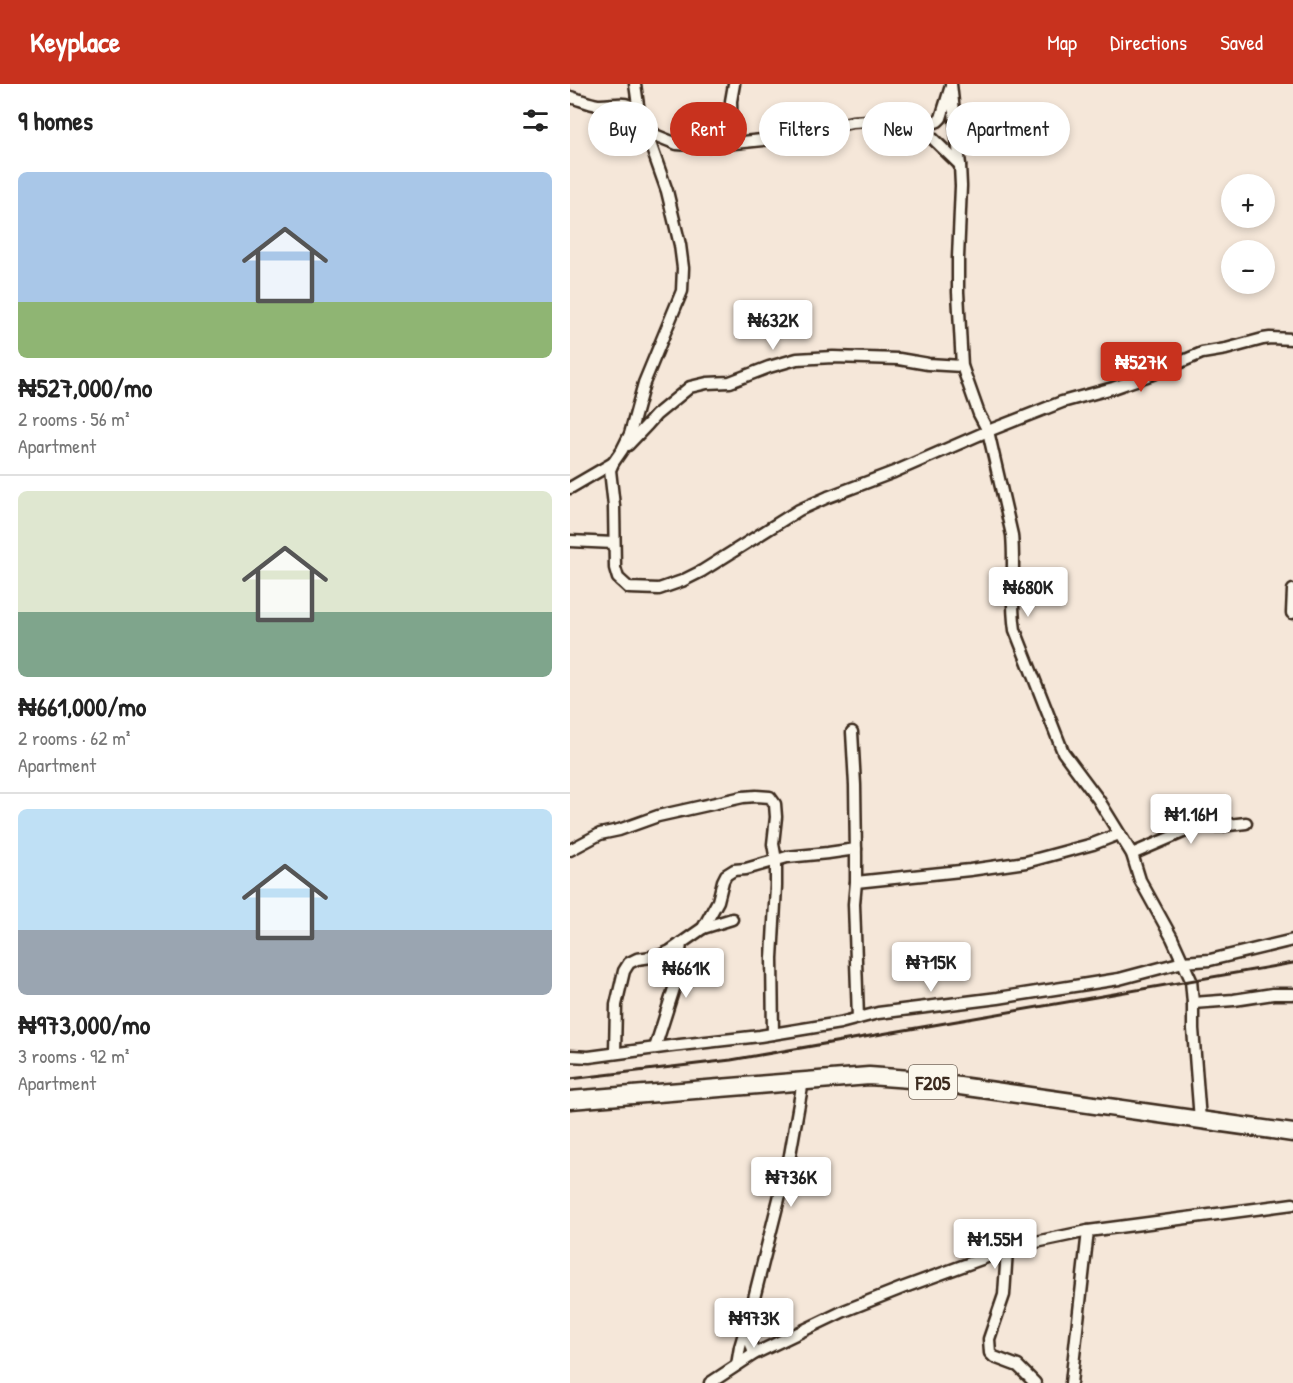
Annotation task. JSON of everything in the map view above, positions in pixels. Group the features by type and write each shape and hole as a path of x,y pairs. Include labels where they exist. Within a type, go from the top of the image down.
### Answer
{"main road":[{"name":"F205","path":"570,1100 869,1076 910,1079 1293,1133"}],"street":[{"path":"635,84 638,102"},
{"path":"731,102 734,84"},
{"path":"934,123 941,118 951,84"},
{"path":"951,84 960,165 958,280 962,366 987,431 1012,535 1014,550 1013,612 1016,630 1063,752 1098,799 1132,854 1140,880 1172,938 1191,980 1200,1120"},
{"path":"570,97 588,102"},
{"path":"747,141 782,138 840,124 862,122"},
{"path":"934,140 960,165"},
{"path":"655,156 667,191 680,245 683,268 682,291 644,383 630,434 610,470 614,506 615,568 618,578 629,588 659,589 681,581 702,571 799,510 828,496 894,472 987,431 1062,402 1113,388 1202,353 1263,339 1293,339"},
{"path":"622,450 656,415 690,387 707,383 730,382 768,367 797,359 833,357 899,359 962,366"},
{"path":"570,488 613,463"},
{"path":"570,541 614,543"},
{"path":"1292,613 1293,590"},
{"path":"852,732 858,1018"},
{"path":"570,850 600,834 619,830 658,816 743,797 770,797 775,804 776,817 773,844 776,860 772,958 773,1034"},
{"path":"1132,854 1197,826 1246,823"},
{"path":"856,882 1026,862 1093,844 1119,834"},
{"path":"703,928 718,901 726,875 734,870 746,869 787,856 828,854 856,849"},
{"path":"615,1053 616,1005 624,972 629,963 637,959 659,956 703,928 732,919"},
{"path":"570,1056 589,1057 734,1040 840,1023 878,1013 998,998 1119,979 1183,962 1210,960 1293,940"},
{"path":"655,1048 677,979 681,943"},
{"path":"1193,1002 1293,994"},
{"path":"737,1365 790,1155 803,1081"},
{"path":"710,1383 754,1354 854,1308 1017,1246 1088,1232 1293,1204"},
{"path":"1071,1383 1088,1232"},
{"path":"1007,1250 1004,1295 989,1339 990,1353 994,1357 1018,1366 1035,1383"},
{"path":"746,1328 754,1354"}],"railway":[{"path":"570,1079 731,1060 1293,963"}]}
